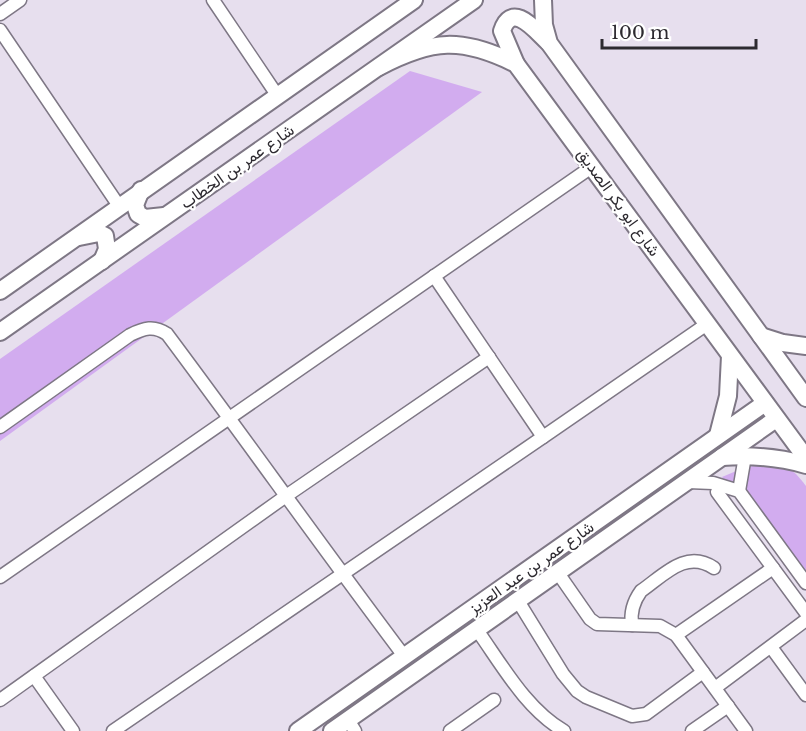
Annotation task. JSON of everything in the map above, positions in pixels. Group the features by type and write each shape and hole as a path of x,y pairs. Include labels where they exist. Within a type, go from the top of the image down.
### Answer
{"street":[{"path":"0,14 20,0"},
{"path":"213,0 277,95"},
{"path":"378,26 397,0"},
{"path":"0,291 414,0"},
{"name":"شارع عمر بن الخطاب","path":"0,332 474,0"},
{"path":"543,0 544,25 549,43"},
{"path":"516,64 503,38 502,31 504,24 517,17 524,19 549,43 761,336 800,376 806,398"},
{"path":"0,30 119,206"},
{"name":"شارع ابو بكر الصديق","path":"379,67 405,53 432,45 461,44 489,51 516,64 806,458"},
{"path":"0,577 593,166"},
{"path":"141,190 135,205 138,214 145,218 165,216"},
{"path":"73,239 102,234 106,239 107,249 102,261"},
{"path":"434,276 543,437"},
{"path":"113,731 708,324"},
{"path":"0,427 130,335 158,328 167,334 230,417 342,574 404,656"},
{"path":"761,336 783,343 806,346"},
{"path":"0,700 286,496 489,357"},
{"path":"726,504 739,493 741,452 734,439 722,433 728,396 730,357"},
{"name":"شارع عمر بن عبد العزيز","path":"298,731 765,403"},
{"name":"شارع عمر بن عبد العزيز","path":"332,731 351,726 477,630 586,553 722,458 741,452 777,419"},
{"path":"741,452 806,465"},
{"path":"688,482 713,483 739,493 806,583"},
{"path":"717,492 806,614"},
{"path":"573,537 586,553"},
{"path":"632,625 631,611 641,591 678,565 697,560 714,568"},
{"path":"676,635 773,568"},
{"path":"558,573 590,619 597,624 660,626 676,635 746,731"},
{"path":"518,601 563,674 577,691 632,716 639,717 646,714 703,672"},
{"path":"715,688 806,620"},
{"path":"477,630 526,697 560,730"},
{"path":"771,646 806,695"},
{"path":"34,676 73,731"},
{"path":"450,731 494,700"},
{"path":"692,731 728,706"}],"shaded area":[{"path":"410,71 482,92 0,441 0,359"},
{"path":"761,464 787,468 796,474 806,486 806,591 722,477"}]}
